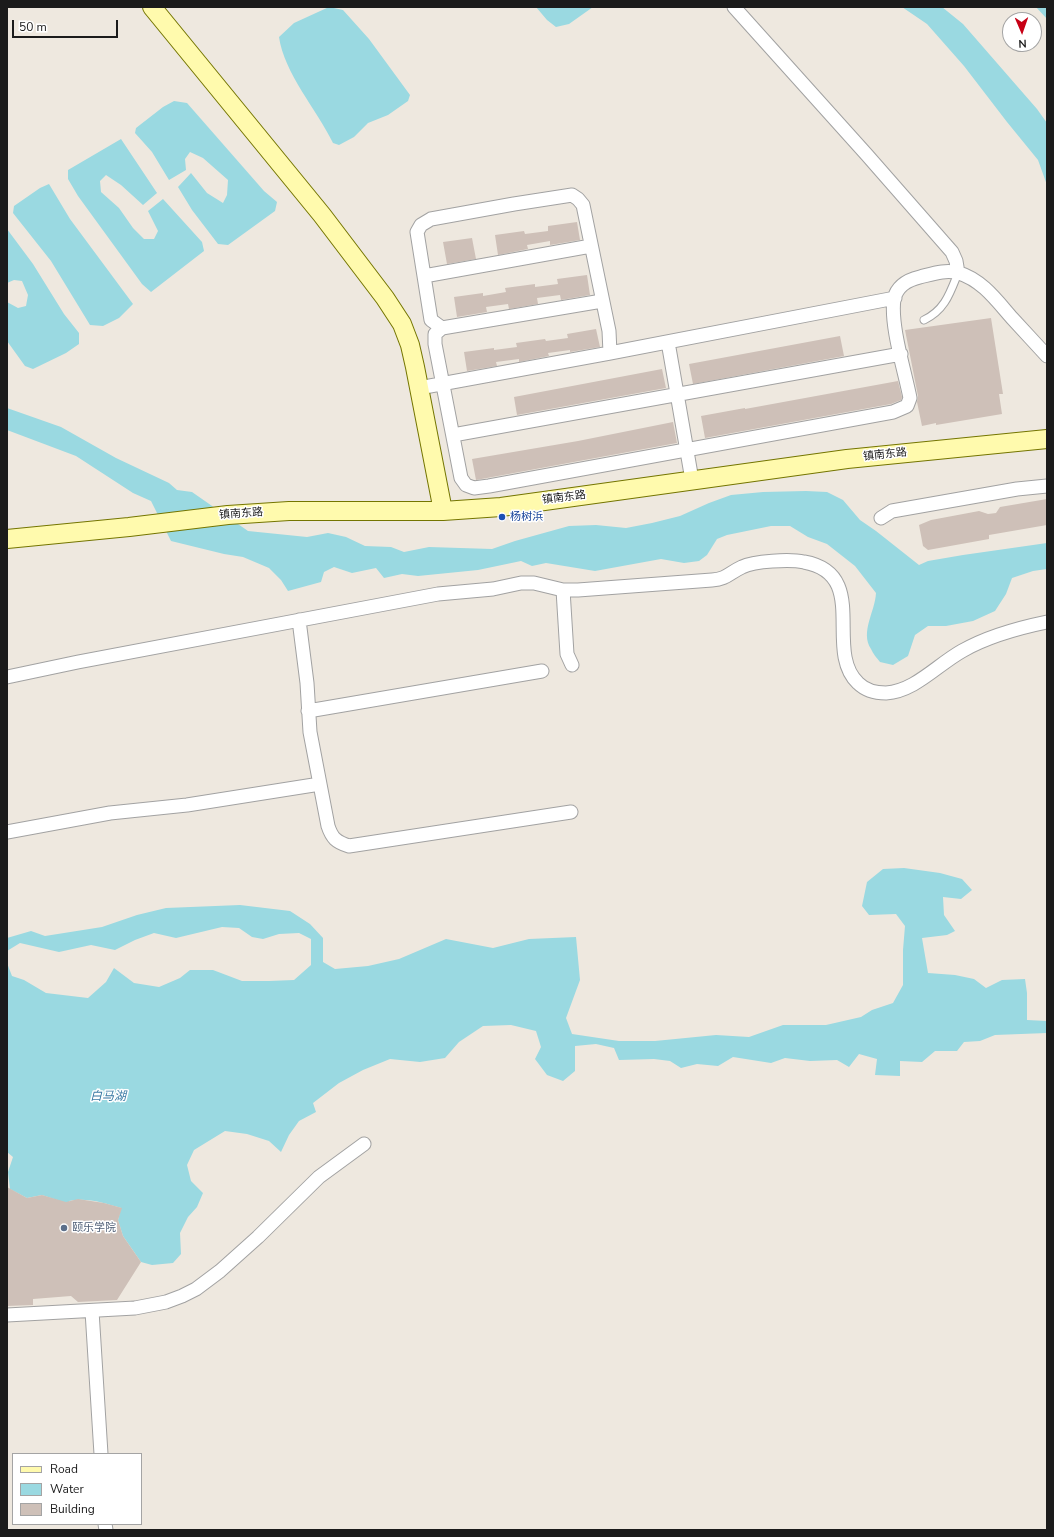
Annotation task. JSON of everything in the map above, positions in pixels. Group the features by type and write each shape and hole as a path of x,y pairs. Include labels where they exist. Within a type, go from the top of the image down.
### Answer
{"street":[{"path":"152,7 322,216 385,298 402,324 407,338 419,388 443,511"},
{"path":"734,7 862,149 952,252 958,273"},
{"path":"442,328 431,320 417,232 421,225 431,219 514,204 572,196 578,198 583,205 609,331 610,353"},
{"path":"424,276 591,246"},
{"path":"602,301 442,328 435,334 435,344 461,478 466,485 474,488 687,450 893,412 907,406 910,398 893,312 894,298 900,286 912,279 941,272 958,273 972,279 987,290 1047,356"},
{"path":"419,388 894,298"},
{"path":"668,342 692,480"},
{"path":"453,435 901,354"},
{"name":"镇南东路","path":"7,539 152,524 228,514 289,511 443,511 508,506 847,459 1047,439"},
{"path":"881,518 892,511 1016,489 1047,486"},
{"path":"7,677 438,594 493,589 521,583 534,583 563,590 722,580 740,567 749,564 768,562 803,561 822,568 832,576 841,593 845,660 853,679 870,691 884,693 910,686 962,651 1013,630 1047,622"},
{"path":"563,590 567,654 572,665"},
{"path":"299,620 306,676 310,732 328,826 332,838 339,843 349,846 571,812"},
{"path":"308,712 542,671"},
{"path":"7,832 110,813 187,805 320,784"},
{"path":"7,1316 135,1308 166,1302 182,1296 196,1289 240,1254 318,1177 364,1144"},
{"path":"92,1311 101,1453"}],"lane":[{"path":"924,320 935,315 947,300 958,273"}],"water":[{"path":"329,7 343,10 369,39 410,95 408,101 388,115 368,123 354,137 339,145 333,143 294,78 282,51 279,37 294,23"},
{"path":"536,7 593,7 569,24 556,27 547,20"},
{"path":"902,7 942,7 963,24 1037,109 1047,123 1047,185 1038,160 964,66 927,24"},
{"path":"1036,7 1047,7 1047,19 1042,12"},
{"path":"174,101 187,103 264,191 277,202 275,211 228,245 218,244 192,210 178,187 191,173 207,193 223,203 227,195 228,180 203,158 190,152 185,159 186,170 169,180 152,152 135,133 136,128 163,107"},
{"path":"121,139 157,193 143,205 121,185 106,175 100,181 101,192 119,208 133,228 144,239 154,239 158,231 148,211 163,199 202,242 204,251 151,292 142,284 78,196 68,179 68,170"},
{"path":"49,184 70,219 133,304 119,318 103,326 90,325 51,261 13,213 14,206 40,188"},
{"path":"7,229 33,264 64,314 79,333 79,344 66,353 33,369 25,366 7,341 7,302 18,308 26,306 28,295 22,281 14,280 7,283"},
{"path":"7,408 61,427 116,458 169,483 177,490 192,492 248,531 307,537 328,533 346,537 365,546 391,547 404,552 429,547 492,549 569,526 596,525 626,528 652,523 680,516 731,495 763,492 806,491 827,492 843,500 860,520 919,565 928,561 1047,543 1047,569 1033,571 1012,578 1006,594 995,611 973,621 946,626 928,626 915,635 908,656 893,665 880,662 873,653 868,642 867,629 876,593 855,566 827,544 808,537 790,526 771,526 727,535 717,539 707,555 699,561 684,563 661,559 595,571 546,563 532,566 521,561 478,570 418,576 402,574 384,578 376,568 352,573 334,567 324,572 321,582 288,591 281,580 269,568 243,557 171,541 151,501 133,493 76,456 7,430"},
{"name":"白马湖","path":"904,868 940,873 962,879 972,890 961,899 943,897 944,915 955,931 947,935 922,938 928,973 955,975 974,979 986,988 1002,980 1025,979 1027,993 1027,1020 1047,1021 1047,1033 995,1035 980,1041 964,1042 957,1051 935,1051 922,1062 900,1061 900,1076 875,1075 877,1059 859,1054 849,1067 837,1060 810,1061 785,1058 771,1063 733,1057 718,1066 697,1064 681,1068 670,1061 654,1059 619,1060 614,1048 596,1044 575,1046 575,1071 563,1081 547,1075 535,1059 541,1047 536,1031 511,1025 483,1026 459,1042 445,1058 420,1062 390,1059 363,1070 339,1083 313,1103 316,1112 299,1121 289,1135 281,1152 269,1141 247,1134 225,1131 194,1150 187,1165 191,1181 203,1193 197,1207 188,1217 180,1233 181,1254 173,1263 152,1265 141,1262 123,1236 118,1220 121,1208 95,1201 75,1200 69,1201 69,1211 57,1200 42,1195 27,1198 10,1189 8,1172 13,1157 7,1152 7,963 12,976 24,980 46,993 88,998 106,982 114,968 134,983 159,987 180,978 190,970 213,970 242,981 294,980 311,965 311,939 299,933 279,934 263,939 252,937 239,928 222,927 176,938 154,933 115,950 91,945 59,952 20,943 7,951 7,938 31,931 45,936 102,927 137,915 166,908 240,905 290,911 310,924 323,938 323,962 335,969 368,966 399,959 446,939 493,948 529,939 576,937 580,980 566,1018 572,1034 619,1041 655,1041 716,1035 749,1037 783,1025 826,1025 861,1017 872,1010 893,1003 903,985 905,926 896,914 869,915 862,906 867,882 883,869"}],"building":[{"path":"577,222 580,240 550,245 550,241 527,245 528,249 498,255 495,235 524,231 525,234 548,231 548,226"},
{"path":"472,238 476,259 447,264 443,242"},
{"path":"587,275 590,295 561,300 560,295 537,298 538,304 509,309 508,304 486,307 487,312 457,317 454,297 483,293 483,296 506,292 505,288 535,284 535,287 558,284 557,279"},
{"path":"991,318 1003,394 999,394 1002,414 922,426 917,402 918,396 905,330"},
{"path":"596,329 600,347 570,352 570,350 548,353 549,356 519,362 519,359 496,362 497,366 467,371 464,352 517,347 516,343 545,339 546,341 568,338 567,334"},
{"path":"840,336 844,356 693,384 689,364"},
{"path":"662,369 666,388 517,415 514,397"},
{"path":"898,381 902,397 901,400 891,404 705,438 701,416"},
{"path":"673,422 677,443 476,480 472,459 578,441"},
{"path":"1047,499 1047,525 989,535 989,539 928,550 923,546 919,525 931,520 979,511 988,514 996,513 1000,507"},
{"name":"颐乐学院","path":"7,1187 27,1198 42,1195 66,1202 78,1199 104,1203 122,1208 118,1220 123,1236 141,1262 117,1300 78,1302 71,1296 33,1299 33,1305 7,1306"}],"place":[{"name":"杨树浜","path":"502,517"},
{"name":"颐乐学院","path":"64,1228"}]}
